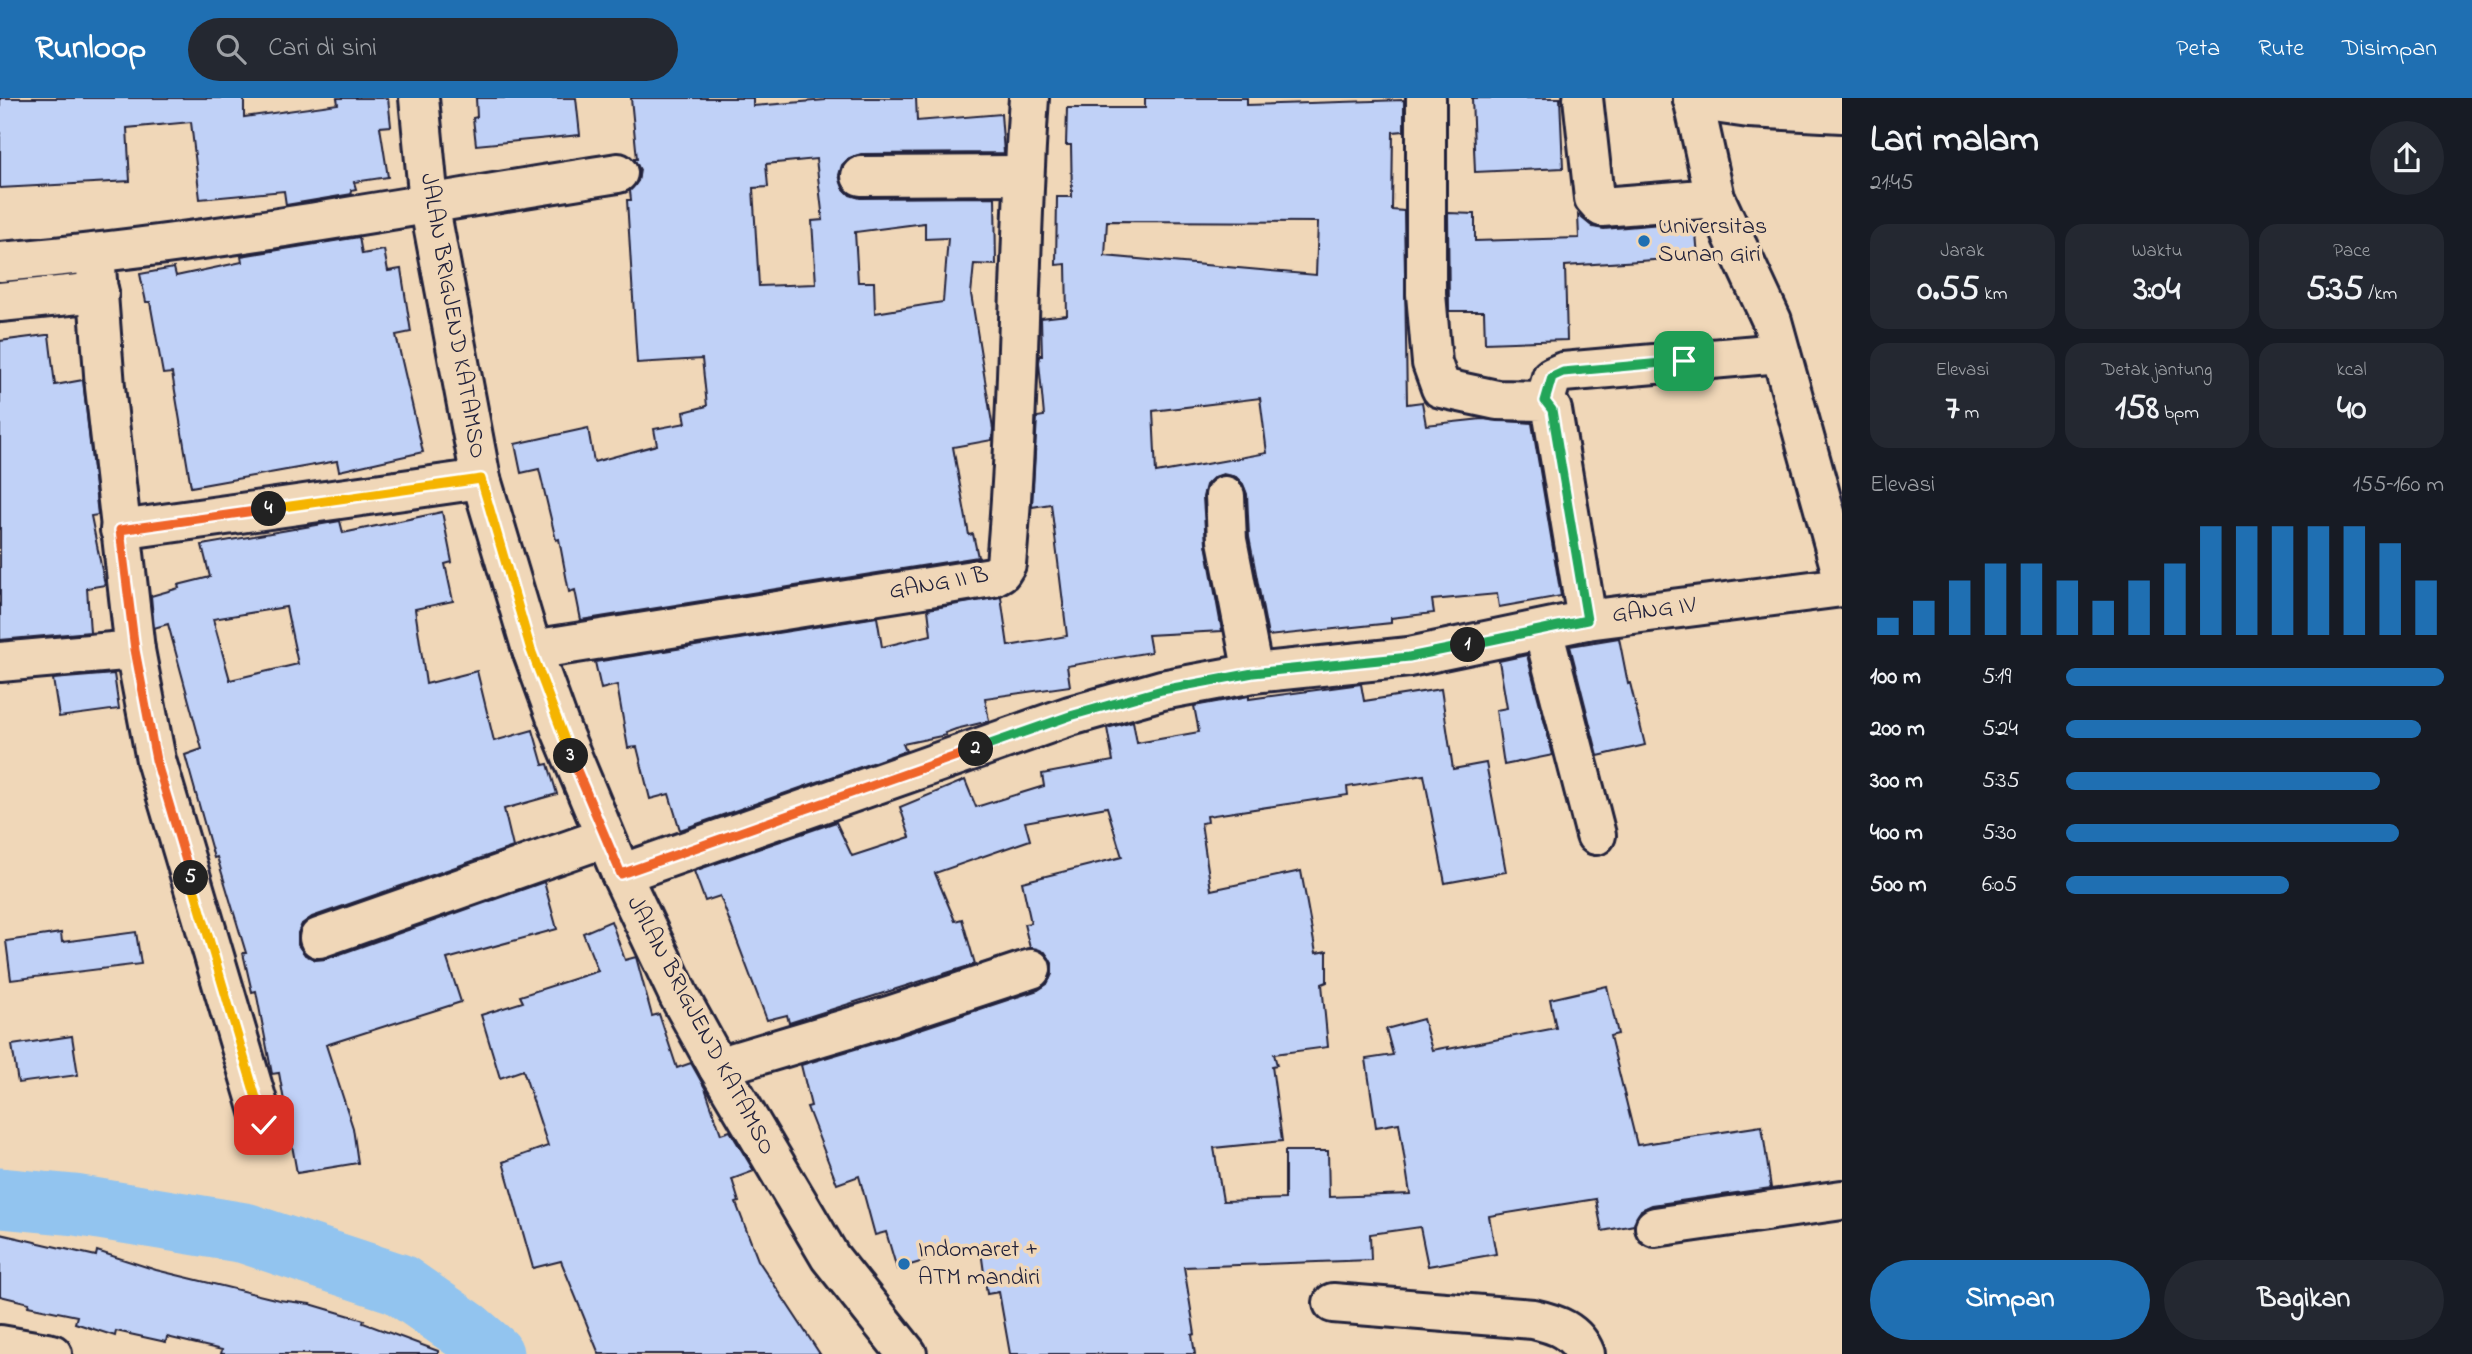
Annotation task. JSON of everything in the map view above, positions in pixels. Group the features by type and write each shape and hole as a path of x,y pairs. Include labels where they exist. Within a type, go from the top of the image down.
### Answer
{"street":[{"name":"JALAN BRIGJEND KATAMSO","path":"419,98 429,202 481,479 531,650 604,838 679,996 718,1068 824,1248 907,1354"},
{"name":"GANG II B","path":"531,650 992,577 1002,572 1006,564 1012,500 1023,175 1029,98"},
{"path":"1426,98 1426,294 1432,363 1441,388 1497,400 1545,401"},
{"path":"1583,98 1594,198 1602,207 1715,198"},
{"path":"1842,113 1749,108 1693,99 1715,198 1772,321 1842,574"},
{"path":"0,261 95,254 306,225 429,202 618,173"},
{"path":"861,176 1023,175"},
{"path":"95,254 120,530 135,650 156,760 264,1125"},
{"path":"0,302 99,292"},
{"path":"1545,401 1552,377 1563,372 1780,353"},
{"path":"1545,401 1552,410 1587,620"},
{"path":"120,530 481,479"},
{"path":"1225,496 1227,540 1253,673"},
{"name":"GANG IV","path":"621,874 1070,716 1162,690 1253,673 1409,657 1587,620 1842,587"},
{"path":"1543,630 1596,835"},
{"path":"0,662 135,650"},
{"path":"319,938 604,838"},
{"path":"718,1068 1031,969"},
{"path":"1655,1227 1842,1200"},
{"path":"1333,1303 1550,1322 1574,1335 1585,1354"}],"building":[{"path":"0,98 244,98 244,117 338,104 337,98 388,98 391,126 380,127 388,177 354,182 356,189 351,190 352,194 286,205 284,191 200,199 191,122 127,128 130,181 0,188"},
{"path":"476,98 576,98 580,135 476,145 473,118 477,117"},
{"path":"631,98 753,98 753,106 825,98 916,98 917,121 1001,114 1004,153 861,154 849,158 842,165 839,175 843,188 850,195 860,198 995,197 996,265 974,264 971,294 993,429 992,440 953,447 969,535 973,534 978,557 581,620 575,590 569,592 559,539 556,540 539,469 521,473 515,444 588,428 594,462 657,445 654,429 686,423 684,412 707,406 702,359 637,363 627,200 631,200 630,191 638,181 640,170 634,159 637,159","holes":["816,159 823,220 812,221 816,284 759,286 753,188 768,187 766,164","925,223 925,239 948,238 943,302 875,313 874,282 858,282 855,232"]},
{"path":"1145,98 1247,98 1247,105 1404,100 1404,131 1393,132 1392,210 1404,211 1407,404 1422,402 1426,425 1482,419 1532,423 1561,596 1499,607 1497,594 1432,600 1434,613 1391,618 1391,623 1268,636 1249,537 1247,494 1236,477 1223,474 1214,477 1206,485 1203,497 1206,544 1222,631 1148,635 1151,652 1067,666 1070,686 985,698 989,721 956,729 945,733 946,735 903,744 906,751 680,830 669,794 650,799 637,747 628,748 617,685 601,689 595,662 877,617 882,647 931,635 928,609 1001,597 1008,646 1067,636 1051,504 1032,507 1037,417 1044,416 1039,362 1042,356 1041,318 1067,315 1066,264 1056,265 1057,197 1072,197 1071,145 1066,145 1067,108 1145,108","holes":["1107,221 1318,222 1316,275 1105,256","1260,398 1267,453 1156,473 1153,411"]},
{"path":"1472,98 1560,98 1563,168 1475,172"},
{"path":"1448,213 1475,214 1475,241 1579,238 1578,215 1593,227 1604,229 1695,221 1698,257 1565,266 1567,340 1485,343 1484,311 1449,311"},
{"path":"359,237 362,254 384,250 388,271 401,269 411,332 396,335 423,452 339,471 337,461 191,487 172,373 163,374 150,302 146,302 140,274 174,268 176,276 242,262 241,256"},
{"path":"49,335 55,385 83,380 98,515 91,516 105,585 87,588 90,632 0,640 0,341"},
{"path":"442,512 452,562 445,564 453,601 415,609 426,684 477,671 494,741 533,730 543,765 548,764 557,794 504,809 513,847 312,917 302,924 298,933 298,945 305,955 316,960 326,959 544,882 557,929 447,959 461,1002 326,1045 353,1128 358,1163 297,1173 279,1073 272,1074 256,991 252,992 243,953 246,953 217,857 214,858 185,755 202,749 168,624 154,628 151,596 179,588 178,585 210,577 202,545 340,521 343,533","holes":["286,607 298,664 230,680 213,619"]},
{"path":"1619,638 1628,684 1630,683 1645,745 1598,756 1570,646"},
{"path":"1527,655 1553,755 1504,765 1496,710 1507,708 1499,661"},
{"path":"114,674 119,709 59,717 53,679"},
{"path":"1361,684 1364,701 1441,689 1453,769 1486,763 1506,872 1445,883 1424,775 1347,787 1348,795 1207,816 1208,822 1201,823 1211,890 1301,871 1316,953 1327,951 1327,982 1322,984 1328,1047 1274,1054 1277,1065 1272,1066 1282,1141 1214,1148 1223,1201 1285,1199 1285,1151 1328,1151 1329,1197 1410,1194 1399,1123 1376,1127 1366,1059 1393,1055 1386,1029 1423,1019 1432,1050 1556,1028 1550,999 1607,986 1618,1034 1610,1036 1637,1145 1762,1126 1771,1188 1652,1205 1641,1210 1634,1225 1602,1231 1596,1199 1489,1216 1496,1254 1428,1266 1420,1227 1370,1234 1371,1260 1184,1267 1195,1334 1192,1335 1195,1354 1010,1354 999,1292 987,1294 980,1244 897,1269 886,1232 875,1235 859,1176 837,1184 807,1107 811,1106 801,1065 896,1037 1038,990 1047,984 1052,974 1052,963 1045,952 1030,948 1024,924 1031,923 1022,882 1122,857 1107,807 1025,822 1030,840 935,873 955,921 962,919 975,964 789,1023 787,1015 767,1020 720,896 705,901 694,871 836,822 852,856 910,837 900,807 965,780 976,807 1044,786 1042,774 1113,761 1107,728 1133,721 1137,743 1199,732 1194,706 1249,696 1249,699"},
{"path":"611,921 625,960 636,957 652,1016 659,1014 677,1068 691,1063 705,1088 721,1134 730,1131 754,1171 732,1179 739,1202 736,1203 758,1260 820,1354 599,1354 561,1261 533,1268 503,1162 548,1146 523,1070 500,1078 481,1015 523,1002 520,996 598,971 583,933"},
{"path":"136,932 141,964 11,980 6,941 61,933 62,942"},
{"path":"72,1036 78,1075 18,1083 12,1045"},
{"path":"0,1234 96,1256 97,1251 156,1270 279,1300 310,1304 364,1320 363,1323 438,1351 438,1354 221,1354 222,1350 167,1337 166,1342 116,1331 115,1336 75,1323 77,1316 28,1306 29,1303 0,1296"}],"waterway":[{"path":"0,1198 75,1205 245,1233 399,1284 465,1330 493,1354"}],"place":[{"name":"Universitas Sunan Giri","path":"1644,241"},
{"name":"Indomaret + ATM mandiri","path":"904,1264"}],"route":[{"path":"264,1125 156,760 135,650 120,530 481,479 531,650 604,838 621,874 1070,716 1162,690 1253,673 1409,657 1587,620 1552,410 1545,401 1552,377 1563,372 1684,361"}]}
